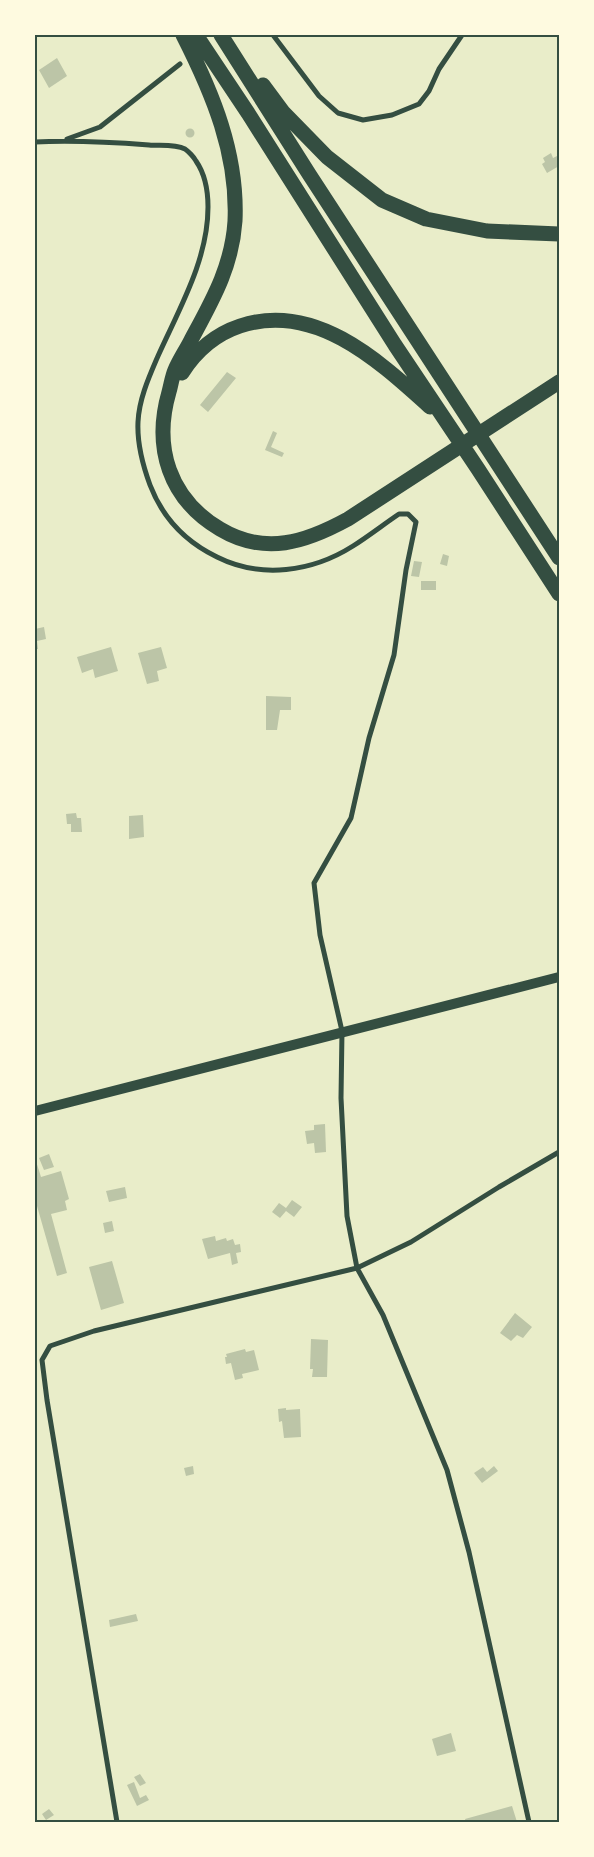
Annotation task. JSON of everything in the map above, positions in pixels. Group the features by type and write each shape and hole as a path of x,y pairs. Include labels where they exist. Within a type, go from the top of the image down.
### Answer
{"highway":[{"path":"182,35 204,76 226,136 232,160 235,192 235,223 232,248 225,273 174,371 164,409 163,442 173,480 182,496 194,511 209,523 225,532 254,542 285,543 314,536 348,519 559,382"},
{"path":"196,35 248,113 395,345 559,594"},
{"path":"221,35 309,174 559,558"},
{"path":"226,35 284,112 328,157 382,200 426,219 469,228 486,231 559,234"},
{"path":"169,393 185,368 212,339 233,328 256,320 293,320 312,325 349,342 368,355 445,419"}],"main road":[{"path":"35,1110 559,977"}],"street":[{"path":"273,35 319,96 338,113 363,120 392,115 420,104 429,91 439,69 462,35"},
{"path":"64,140 100,127 180,64"},
{"path":"35,142 64,140 172,146 186,150 196,160 206,184 208,216 202,254 148,379 141,401 138,422 144,469 164,514 181,534 202,550 232,564 264,571 290,570 332,557 352,547 399,514 408,514 416,522 406,570 394,655 369,738 351,818 314,883 320,935 342,1031 341,1098 347,1216 357,1268 383,1315 447,1470 469,1552 530,1822"},
{"path":"116,1822 48,1409 42,1360 50,1346 94,1331 357,1268 411,1242 559,1152"}],"building":[{"path":"57,58 67,76 49,88 39,70"},
{"path":"190,128 195,133 190,138 185,133"},
{"path":"551,153 553,158 559,155 559,166 547,173 542,164 545,162 543,158"},
{"path":"227,372 236,378 208,412 200,405"},
{"path":"273,431 277,433 271,447 284,453 282,457 265,450"},
{"path":"443,554 449,556 447,566 440,564"},
{"path":"414,561 422,562 419,577 411,576"},
{"path":"421,581 436,581 436,590 421,590"},
{"path":"44,627 46,639 37,641 38,649 35,649 35,629"},
{"path":"111,647 118,671 95,678 93,669 82,673 77,657"},
{"path":"161,647 167,668 157,671 159,681 147,684 138,653"},
{"path":"266,696 291,697 291,710 280,710 277,730 266,730"},
{"path":"76,813 77,818 81,818 82,832 71,832 71,824 67,824 66,814"},
{"path":"143,815 144,837 129,839 129,816"},
{"path":"325,1124 326,1152 315,1153 314,1143 307,1144 305,1131 314,1130 314,1125"},
{"path":"49,1154 54,1167 44,1170 39,1158"},
{"path":"35,1158 41,1177 61,1171 69,1199 65,1201 67,1210 51,1214 67,1273 57,1276 35,1199"},
{"path":"125,1187 127,1198 109,1202 106,1191"},
{"path":"292,1200 302,1207 294,1217 286,1211 280,1218 272,1212 279,1203 286,1208"},
{"path":"112,1221 114,1231 105,1233 103,1223"},
{"path":"215,1236 216,1241 226,1238 227,1241 233,1239 235,1245 240,1244 241,1252 236,1253 238,1263 232,1265 230,1253 208,1259 202,1239"},
{"path":"112,1261 124,1303 101,1310 89,1267"},
{"path":"515,1313 532,1327 523,1338 517,1335 511,1341 500,1333"},
{"path":"311,1339 328,1340 327,1377 312,1377 313,1369 310,1369"},
{"path":"245,1349 246,1352 254,1350 259,1370 242,1374 243,1378 235,1380 231,1363 226,1364 225,1357 227,1357 226,1354"},
{"path":"286,1408 286,1410 300,1409 301,1437 284,1438 282,1421 279,1422 278,1409"},
{"path":"193,1466 194,1474 186,1476 184,1468"},
{"path":"494,1466 498,1471 482,1483 474,1473 483,1467 487,1472"},
{"path":"136,1614 138,1621 110,1627 109,1620"},
{"path":"451,1733 456,1751 437,1756 432,1739"},
{"path":"140,1774 146,1783 140,1786 134,1777"},
{"path":"134,1782 140,1798 146,1795 149,1800 137,1806 127,1785"},
{"path":"512,1806 517,1822 466,1822 465,1819"},
{"path":"49,1809 54,1815 46,1820 42,1814"}]}
